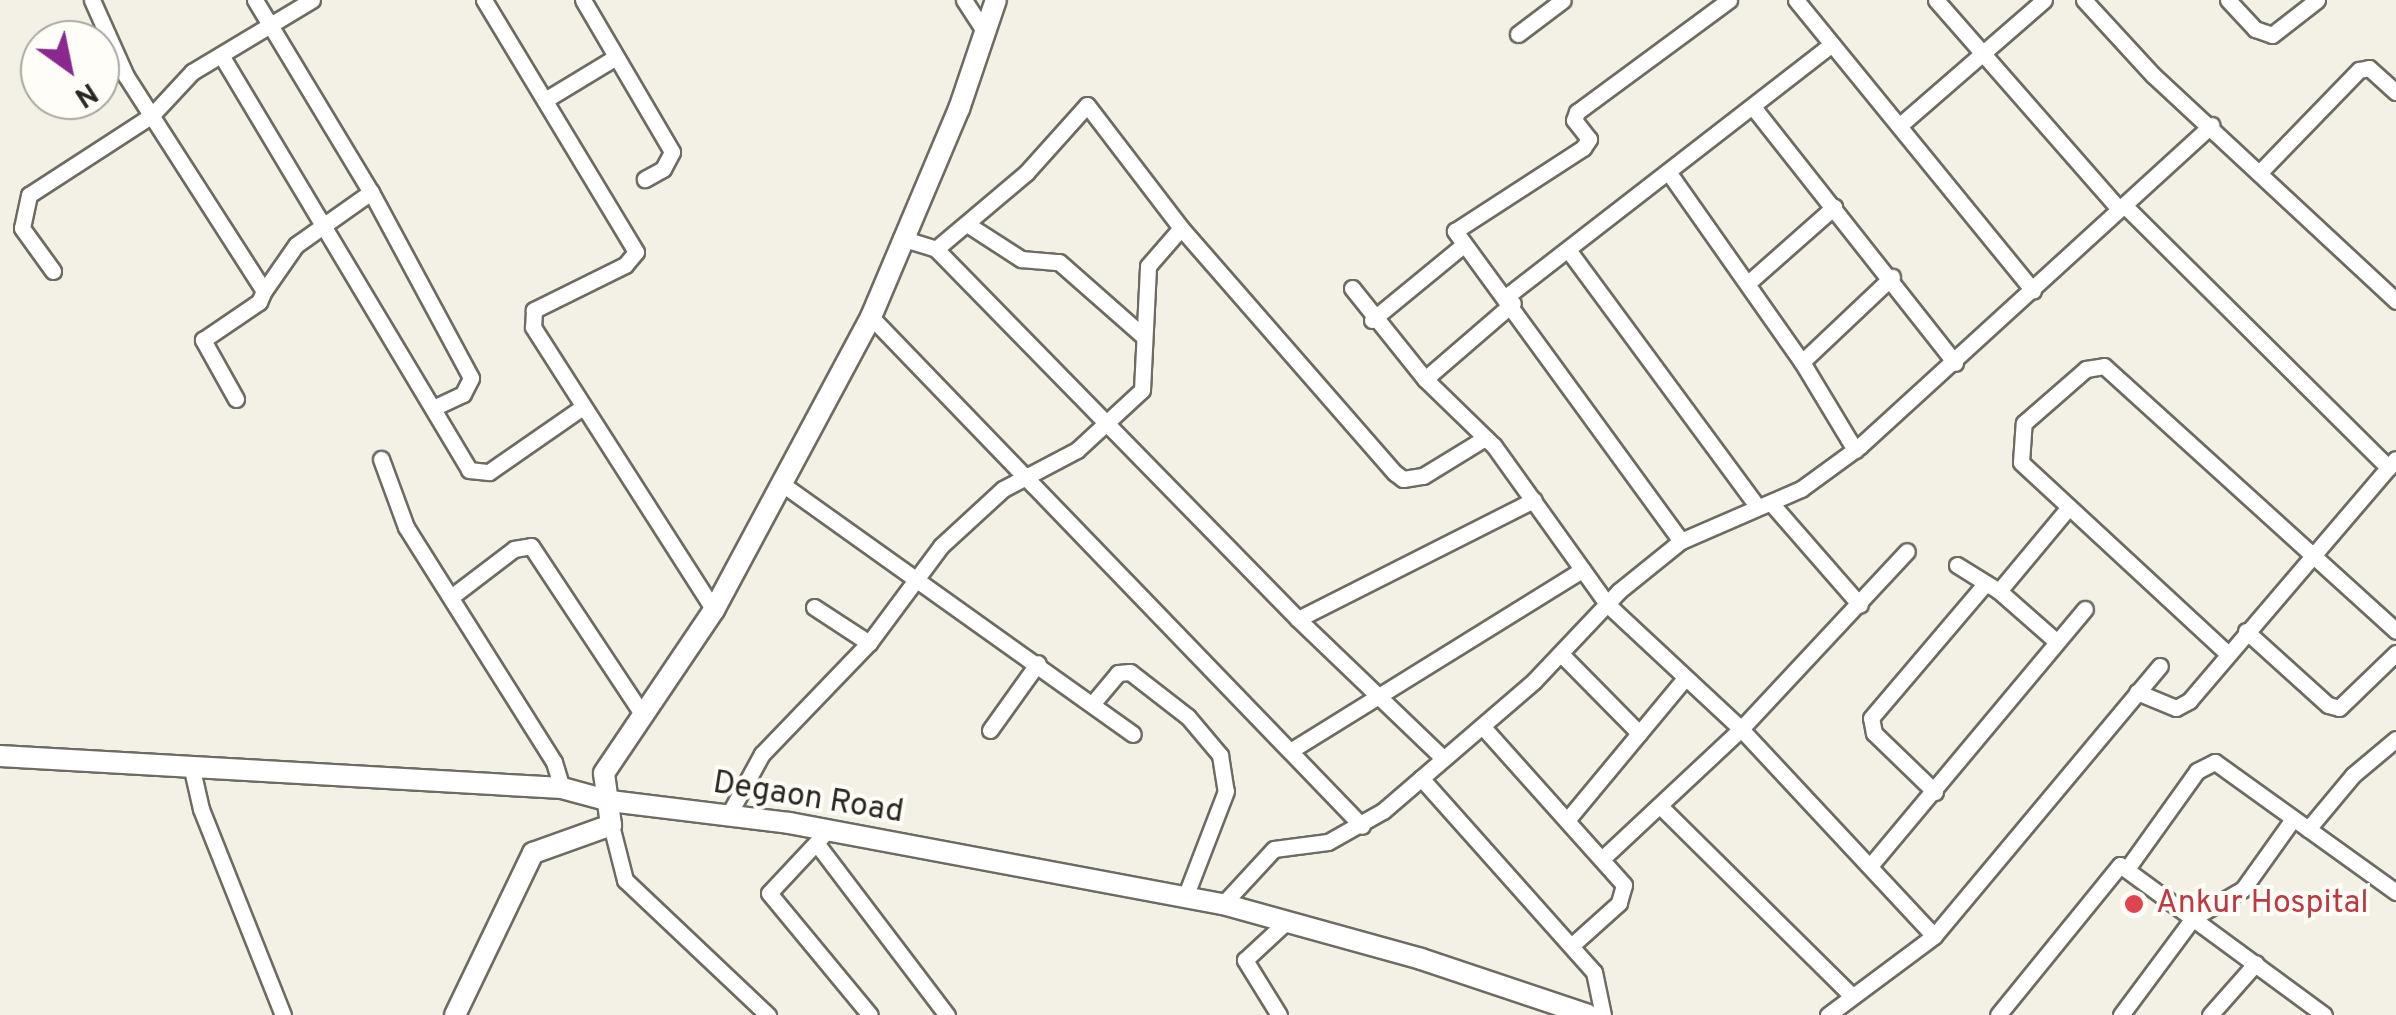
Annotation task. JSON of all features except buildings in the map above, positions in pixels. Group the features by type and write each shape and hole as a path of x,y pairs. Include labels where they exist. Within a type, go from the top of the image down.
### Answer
{"street":[{"path":"92,0 152,115 264,291"},
{"path":"255,0 371,192 471,378 463,394 433,408"},
{"path":"53,271 26,238 24,201 152,115 192,72 312,0"},
{"path":"484,0 636,252 625,265 531,316 582,408 714,610"},
{"path":"583,0 672,152 663,168 645,179"},
{"path":"964,0 986,32"},
{"path":"768,1015 625,880 604,773 714,610 785,486 871,317 996,0"},
{"path":"1518,34 1563,0"},
{"path":"1680,541 1510,300 1462,246 1457,226 1588,143 1574,120 1577,112 1728,0"},
{"path":"1796,0 2033,291"},
{"path":"1936,0 2121,207 2392,464 2311,551 2181,707 2138,692"},
{"path":"1898,126 2044,0"},
{"path":"2228,0 2255,28 2272,34 2317,0"},
{"path":"2092,3 2210,125 2396,301"},
{"path":"1425,379 1569,250 1832,44"},
{"path":"222,55 320,226 469,470 481,474 582,408"},
{"path":"545,100 616,57"},
{"path":"2260,171 2359,70 2368,68 2396,92"},
{"path":"936,249 970,226 1086,105 1181,228 1403,479 1423,476 1485,438"},
{"path":"1753,106 1892,276 1955,363"},
{"path":"1223,904 1274,848 1328,842 1362,826 1562,655 1606,604 1680,541 1764,504 1855,450 1955,363 2210,125"},
{"path":"1669,172 1802,362 1855,450"},
{"path":"236,399 203,340 259,302 296,245 371,192"},
{"path":"1748,283 1834,207"},
{"path":"970,226 1021,259 1059,262 1144,338"},
{"path":"728,816 762,754 868,644 918,576 968,520 1105,427 1142,390 1148,376 1144,338 1148,266 1181,228"},
{"path":"901,238 936,249 1105,427 1442,758"},
{"path":"1372,320 1462,246"},
{"path":"1569,250 1764,504 1860,604"},
{"path":"1802,362 1892,276"},
{"path":"1352,288 1372,320 1485,438 1534,500 1606,604 1741,729 1934,936"},
{"path":"871,317 1030,476 1362,826"},
{"path":"2228,654 2021,462 2024,424 2097,364 2311,551 2396,631"},
{"path":"381,459 395,505 554,762 562,788"},
{"path":"785,486 918,576 1133,734"},
{"path":"1298,619 1534,500"},
{"path":"1935,792 1874,733 1871,718 2069,507"},
{"path":"451,597 514,549 531,546 642,714"},
{"path":"1604,857 1741,729 1907,551"},
{"path":"1956,565 1992,587 2057,642"},
{"path":"1290,751 1374,694 1582,570"},
{"path":"814,607 868,644"},
{"path":"1870,866 2085,609"},
{"path":"2246,631 2328,706 2339,708 2396,653"},
{"path":"1562,655 1639,732"},
{"path":"990,730 1038,663"},
{"path":"1828,1015 1934,936 2160,666"},
{"path":"1094,703 1118,673 1130,672 1188,718 1220,754 1226,791 1185,898"},
{"path":"1568,818 1685,678"},
{"path":"1482,726 1604,857 1625,894 1571,946"},
{"path":"2308,829 2353,775 2396,739"},
{"name":"Degaon Road","path":"0,756 562,788 610,801 728,816 822,837 1223,904 1588,1015"},
{"path":"1998,1015 2110,870 2129,866 2211,762 2396,892"},
{"path":"191,765 201,809 284,1015"},
{"path":"1421,778 1571,946 1600,984 1603,1015"},
{"path":"1660,806 1730,868 1852,996"},
{"path":"2121,1015 2193,918 2243,888 2294,819"},
{"path":"456,1015 533,853 612,826"},
{"path":"870,1015 771,900 772,887 822,837 947,1015"},
{"path":"2129,866 2324,1015"},
{"path":"1279,1015 1245,960 1288,922"},
{"path":"2210,1015 2256,963"}],"place":[{"name":"Ankur Hospital","path":"2134,904"}]}
